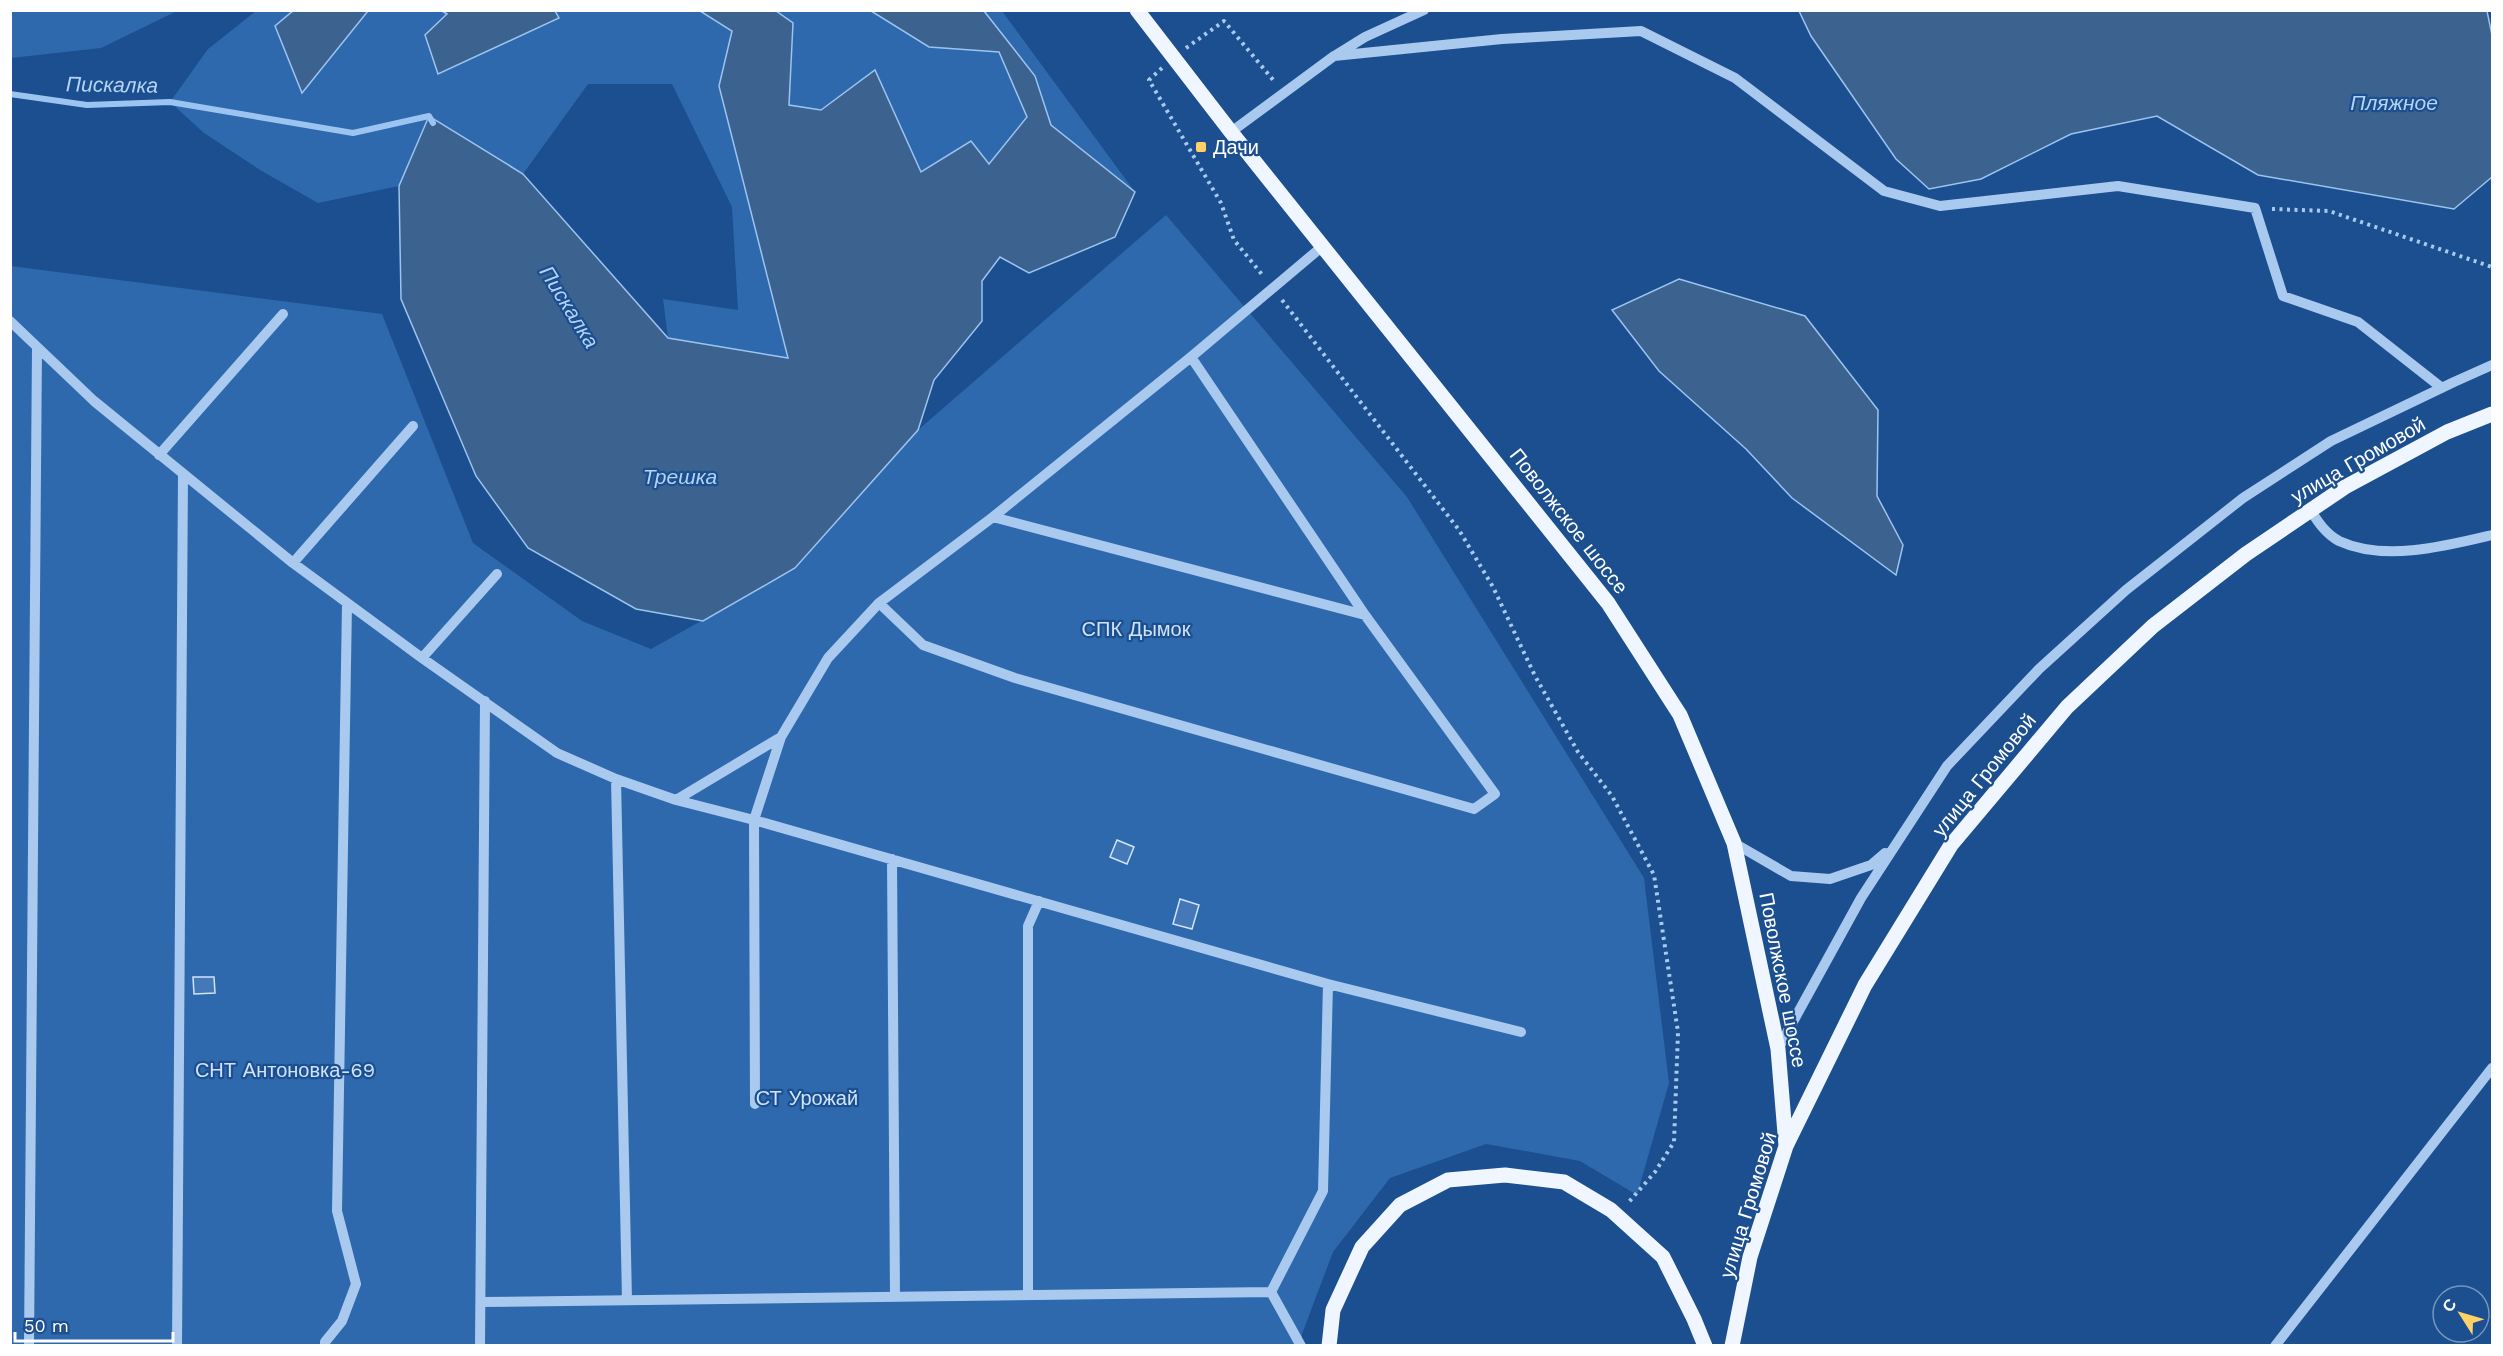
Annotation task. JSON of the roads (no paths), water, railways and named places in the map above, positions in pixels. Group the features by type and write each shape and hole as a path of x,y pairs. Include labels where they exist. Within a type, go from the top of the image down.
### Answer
{"main road":[{"name":"Поволжское шоссе","path":"1137,10 1231,132 1324,245 1608,603 1680,715 1734,843 1778,1048 1785,1146"},
{"name":"улица Громовой","path":"1732,1346 1750,1257 1785,1146 1864,986 1951,845 2067,707 2153,626 2246,554 2345,487 2437,438 2493,414"},
{"path":"1329,1346 1333,1310 1362,1247 1400,1205 1448,1180 1505,1175 1564,1182 1617,1216 1664,1257 1705,1346"}],"street":[{"path":"1231,132 1334,56 1365,37 1424,10"},
{"path":"1334,56 1502,39 1641,31 1735,78 1884,190 1940,206 2118,186 2255,208 2283,296 2358,322 2442,388"},
{"path":"755,1104 754,820 781,737 828,658 879,603 993,517 1191,357 1324,245"},
{"path":"159,455 283,314"},
{"path":"10,321 94,401 293,563 557,753 616,779 676,800 754,820 1328,984 1521,1032"},
{"path":"29,1346 38,347"},
{"path":"879,603 923,645 1015,678 1474,809 1495,794 1365,615 1191,357"},
{"path":"1778,1048 1861,898 1947,766 2039,669 2126,590 2243,498 2331,441 2493,365"},
{"path":"293,563 413,426"},
{"path":"177,1346 183,474"},
{"path":"2310,511 2324,530 2338,540 2368,550 2435,549 2493,535"},
{"path":"993,517 1365,615"},
{"path":"423,658 497,574"},
{"path":"325,1346 325,1342 342,1322 356,1284 337,1211 347,604"},
{"path":"480,1346 485,701"},
{"path":"676,800 781,737"},
{"path":"616,779 627,1300"},
{"path":"1734,843 1791,876 1830,879 1871,865 1897,843"},
{"path":"892,859 895,1297"},
{"path":"1028,1295 1028,926 1039,901"},
{"path":"1271,1292 1323,1191 1328,984"},
{"path":"2275,1346 2493,1068"},
{"path":"481,1302 1271,1292"},
{"path":"1271,1292 1301,1346"}],"water":[{"path":"294,10 368,11 302,93 275,26"},
{"path":"442,11 555,11 559,18 438,74 425,35 447,14"},
{"name":"Трешка","path":"700,11 776,11 793,23 789,105 821,110 875,70 921,172 971,141 989,164 1027,117 999,52 929,47 871,11 984,11 1035,76 1051,125 1135,192 1115,237 1029,273 1000,257 982,281 982,321 934,380 918,430 795,568 703,621 636,609 528,548 476,476 401,299 399,186 429,116 523,174 668,338 788,358 719,86 732,31"},
{"name":"Пляжное","path":"1799,11 2487,11 2492,35 2492,177 2454,209 2258,175 2157,116 2071,134 1981,179 1929,189 1896,159 1811,36"},
{"path":"1679,279 1805,316 1878,410 1877,496 1903,545 1896,575 1792,498 1746,449 1659,371 1612,310"}],"waterway":[{"name":"Пискалка","path":"10,94 87,105 170,102 353,133 429,116 433,123"}],"place":[{"name":"Дачи","path":"1201,147"}],"park label":[{"name":"СПК Дымок","path":"1136,629"},
{"name":"СНТ Антоновка-69","path":"285,1070"},
{"name":"СТ Урожай","path":"807,1098"}]}
